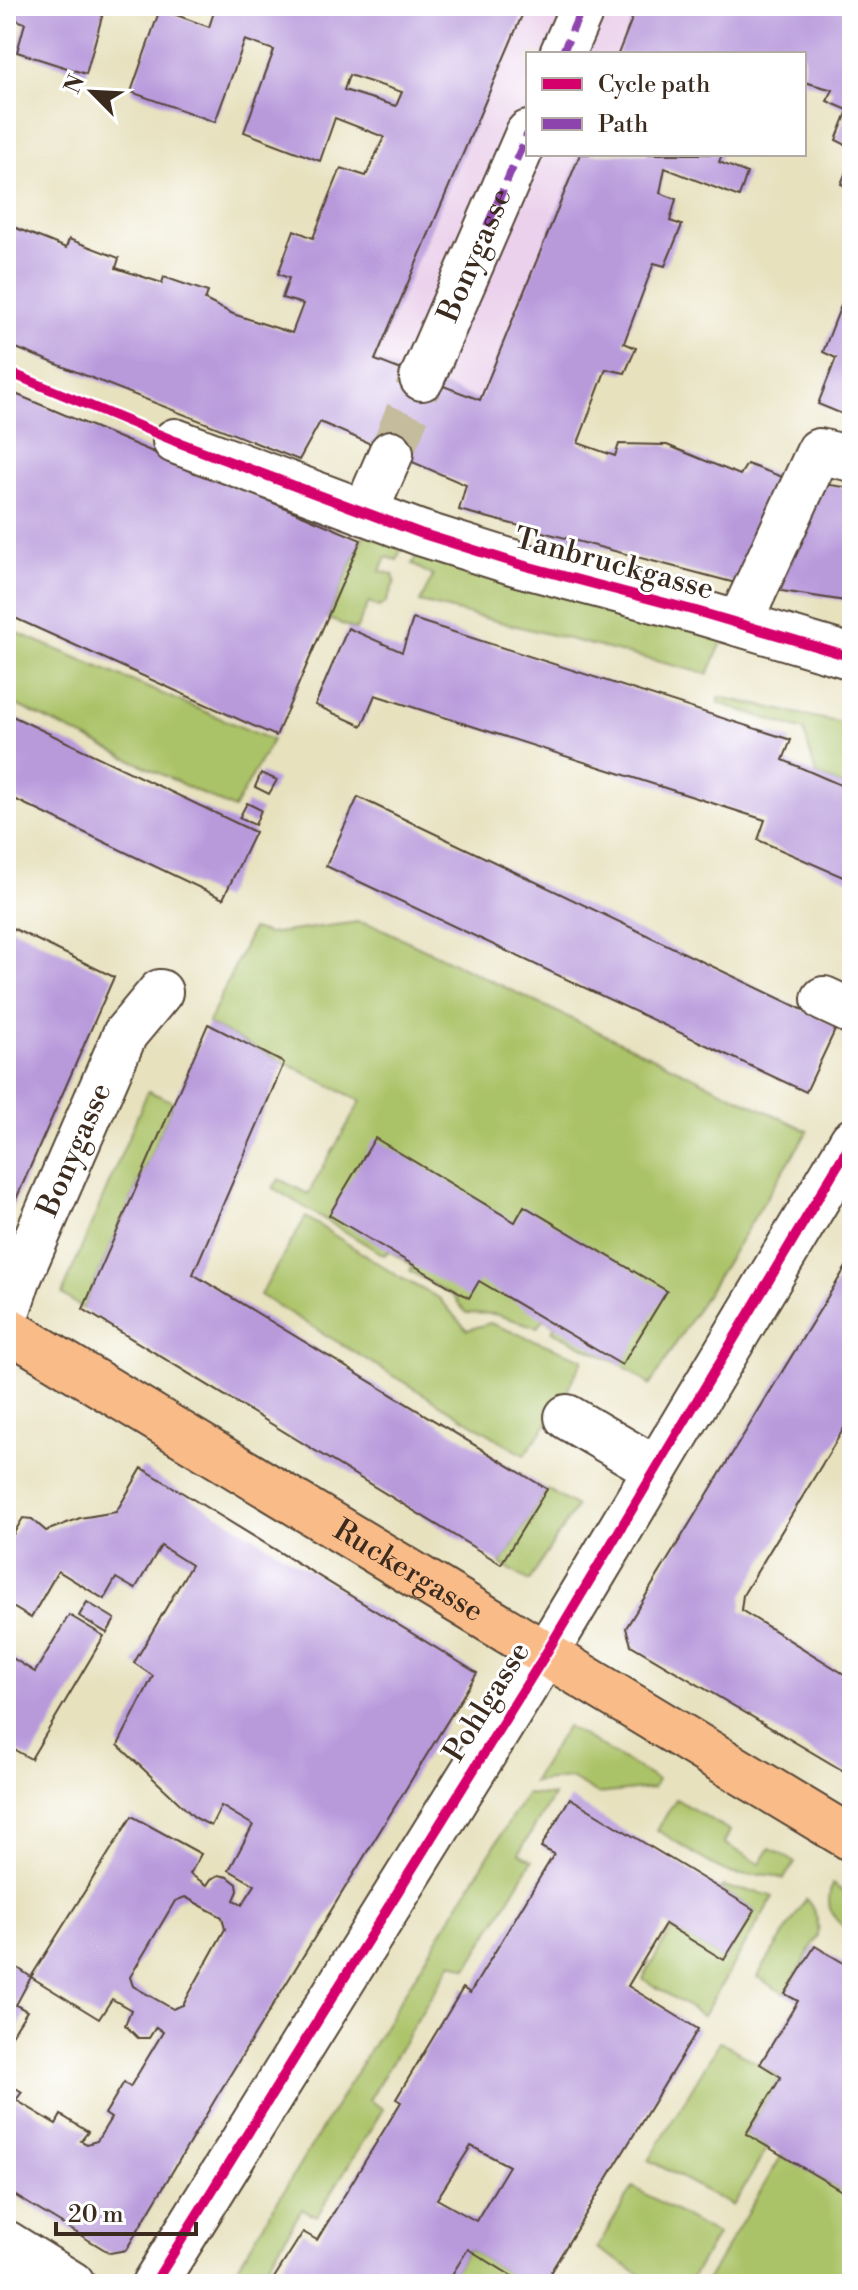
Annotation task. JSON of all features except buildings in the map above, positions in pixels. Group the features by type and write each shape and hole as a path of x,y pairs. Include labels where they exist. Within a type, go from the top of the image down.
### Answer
{"main road":[{"name":"Ruckergasse","path":"6,1328 852,1839"}],"street":[{"path":"563,52 583,6"},
{"name":"Bonygasse","path":"422,378 526,138"},
{"name":"Tanbruckgasse","path":"175,441 420,533 522,565 852,657"},
{"path":"739,624 819,451 852,459"},
{"path":"365,513 391,453"},
{"name":"Bonygasse","path":"6,1316 18,1280 125,1034 160,992"},
{"name":"Pohlgasse","path":"154,2284 545,1655 852,1141"},
{"path":"567,1417 656,1469"},
{"path":"6,2243 72,2284"}],"shaded area":[{"path":"526,6 637,6 619,52 526,52 526,156 579,156 480,400 375,360"}],"green space":[{"path":"367,528 404,541 397,560 386,557 380,571 393,574 395,581 386,603 378,607 369,602 356,630 327,618"},
{"path":"421,548 724,638 708,674 420,602 433,576 412,564"},
{"path":"6,628 272,740 234,809 6,700"},
{"path":"719,697 852,725 852,790 816,774 804,731 719,703"},
{"path":"358,922 376,926 808,1131 650,1385 622,1365 552,1331 555,1326 544,1319 537,1327 494,1314 466,1313 453,1296 410,1271 412,1265 389,1251 384,1255 273,1188 279,1179 308,1194 361,1101 208,1024 252,929 268,934"},
{"path":"148,1091 174,1102 83,1309 62,1294"},
{"path":"306,1217 399,1277 439,1298 467,1330 490,1323 583,1359 557,1411 524,1455 260,1295"},
{"path":"547,1489 576,1507 529,1581 501,1564"},
{"path":"567,1726 657,1780 653,1788 598,1794 570,1778 532,1782"},
{"path":"526,1794 553,1796 519,1853 532,1861 467,1969 452,1962 369,2100 383,2109 317,2216 302,2209 257,2284 227,2284"},
{"path":"676,1799 730,1831 724,1843 760,1864 770,1848 795,1862 783,1880 770,1875 735,1874 710,1863 657,1830"},
{"path":"832,1884 852,1897 852,1932 839,1923 832,1912 829,1900"},
{"path":"723,1886 773,1897 703,2016 643,1979 672,1928 724,1960 755,1910 720,1889"},
{"path":"806,1899 816,1916 818,1936 785,1994 757,1977"},
{"path":"720,2041 781,2077 746,2133 768,2147 733,2206 649,2160"},
{"path":"782,2155 852,2197 852,2263 839,2284 705,2284"},
{"path":"633,2187 717,2235 688,2284 656,2284 597,2248"},
{"path":"468,2249 526,2284 446,2284"}],"tunnel":[{"path":"391,453 422,378"}],"marked path":[{"path":"563,52 583,6"},
{"path":"487,226 526,138"}],"cycle path":[{"path":"6,371 175,441 420,533 522,565 696,611 852,657"},
{"path":"154,2284 545,1655 852,1141"}]}
